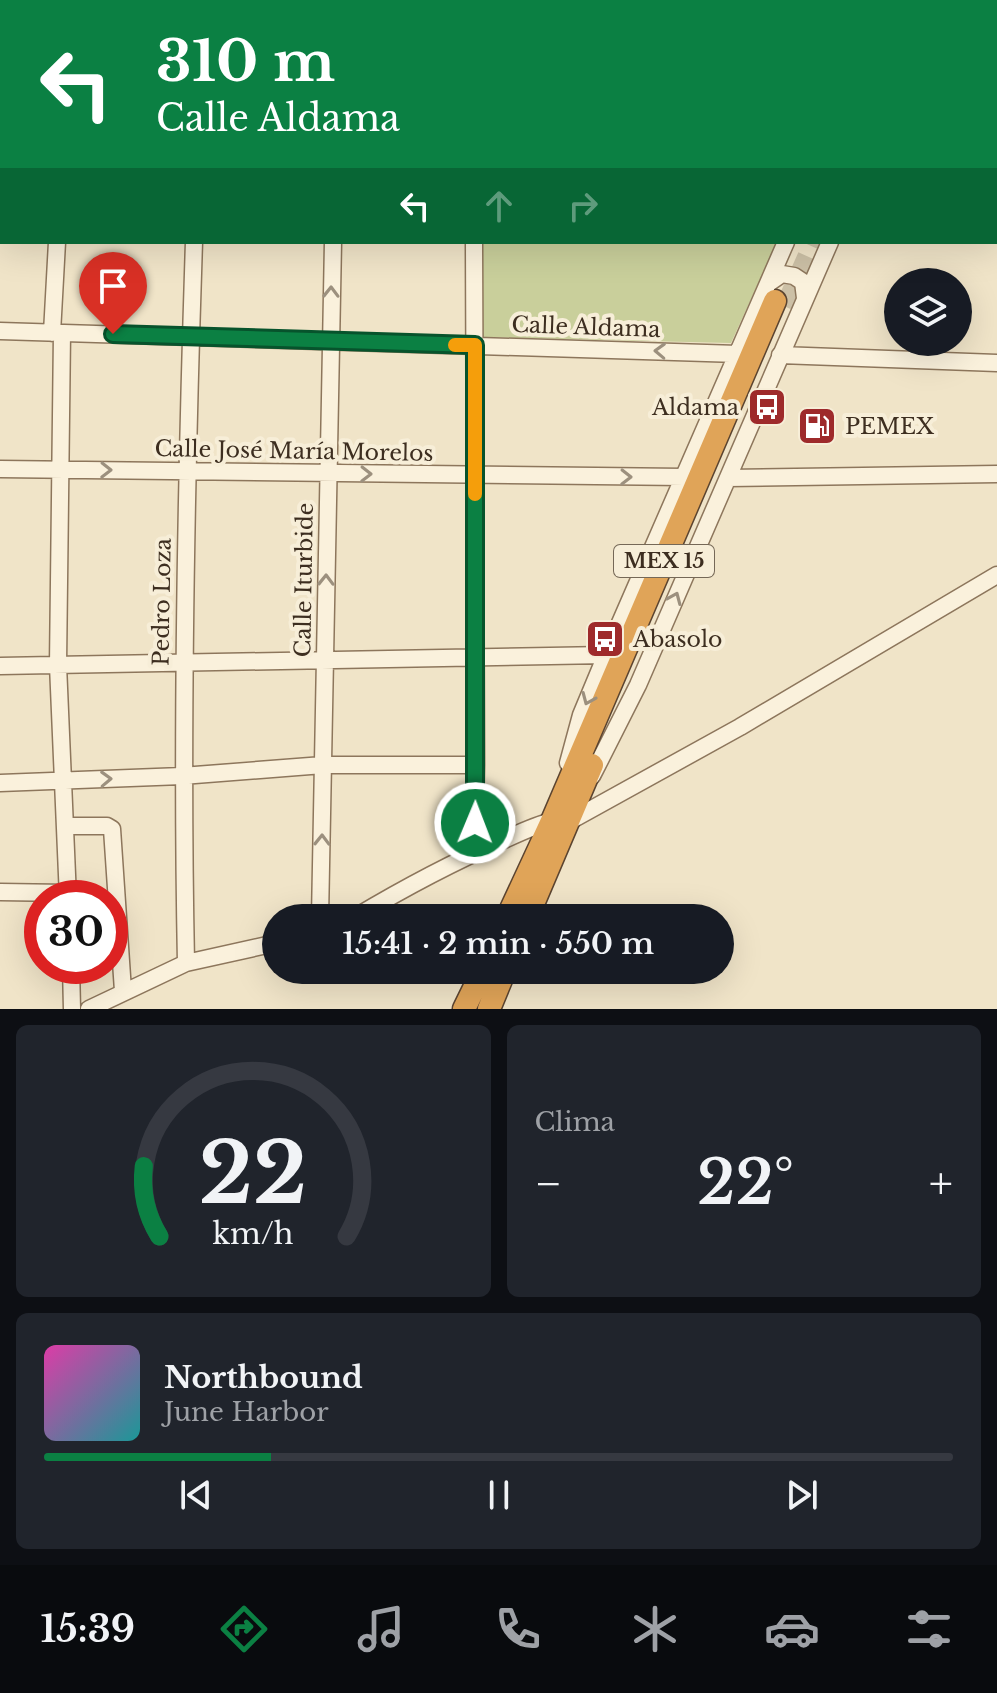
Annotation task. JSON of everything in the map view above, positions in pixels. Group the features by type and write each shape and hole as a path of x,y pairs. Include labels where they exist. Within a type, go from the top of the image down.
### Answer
{"highway":[{"name":"MEX 15","path":"532,904 561,821 784,297"},
{"name":"MEX 15","path":"515,904 561,821"},
{"path":"464,1009 476,984"},
{"path":"489,1009 499,984"}],"street":[{"path":"57,244 60,470 58,665 67,880"},
{"name":"Pedro Loza","path":"186,963 182,776 186,471 194,244"},
{"name":"Calle Iturbide","path":"320,904 333,244"},
{"path":"474,244 474,852"},
{"path":"561,821 638,685 780,355 786,244"},
{"path":"561,821 581,715 738,354 828,244"},
{"name":"Calle Aldama","path":"0,331 738,354"},
{"path":"780,355 997,363"},
{"name":"Calle José María Morelos","path":"0,469 684,477"},
{"path":"728,478 997,474"},
{"path":"377,904 474,852 533,826 561,821 753,719 997,575"},
{"path":"0,666 606,655"},
{"path":"0,783 182,776 323,765 476,765"},
{"path":"65,826 107,826 112,829 123,991"},
{"path":"0,892 24,893"},
{"path":"89,1009 186,963 262,946"},
{"path":"71,984 72,1009"}],"green space":[{"path":"479,244 776,244 731,343 479,337"}],"tunnel":[{"path":"786,307 814,244"}],"slow traffic":[{"path":"455,345 475,345 475,494"}],"place":[{"name":"Aldama","path":"767,407"},
{"name":"PEMEX","path":"817,426"},
{"name":"Abasolo","path":"605,639"}],"route":[{"path":"113,334 475,345 475,823"}]}
